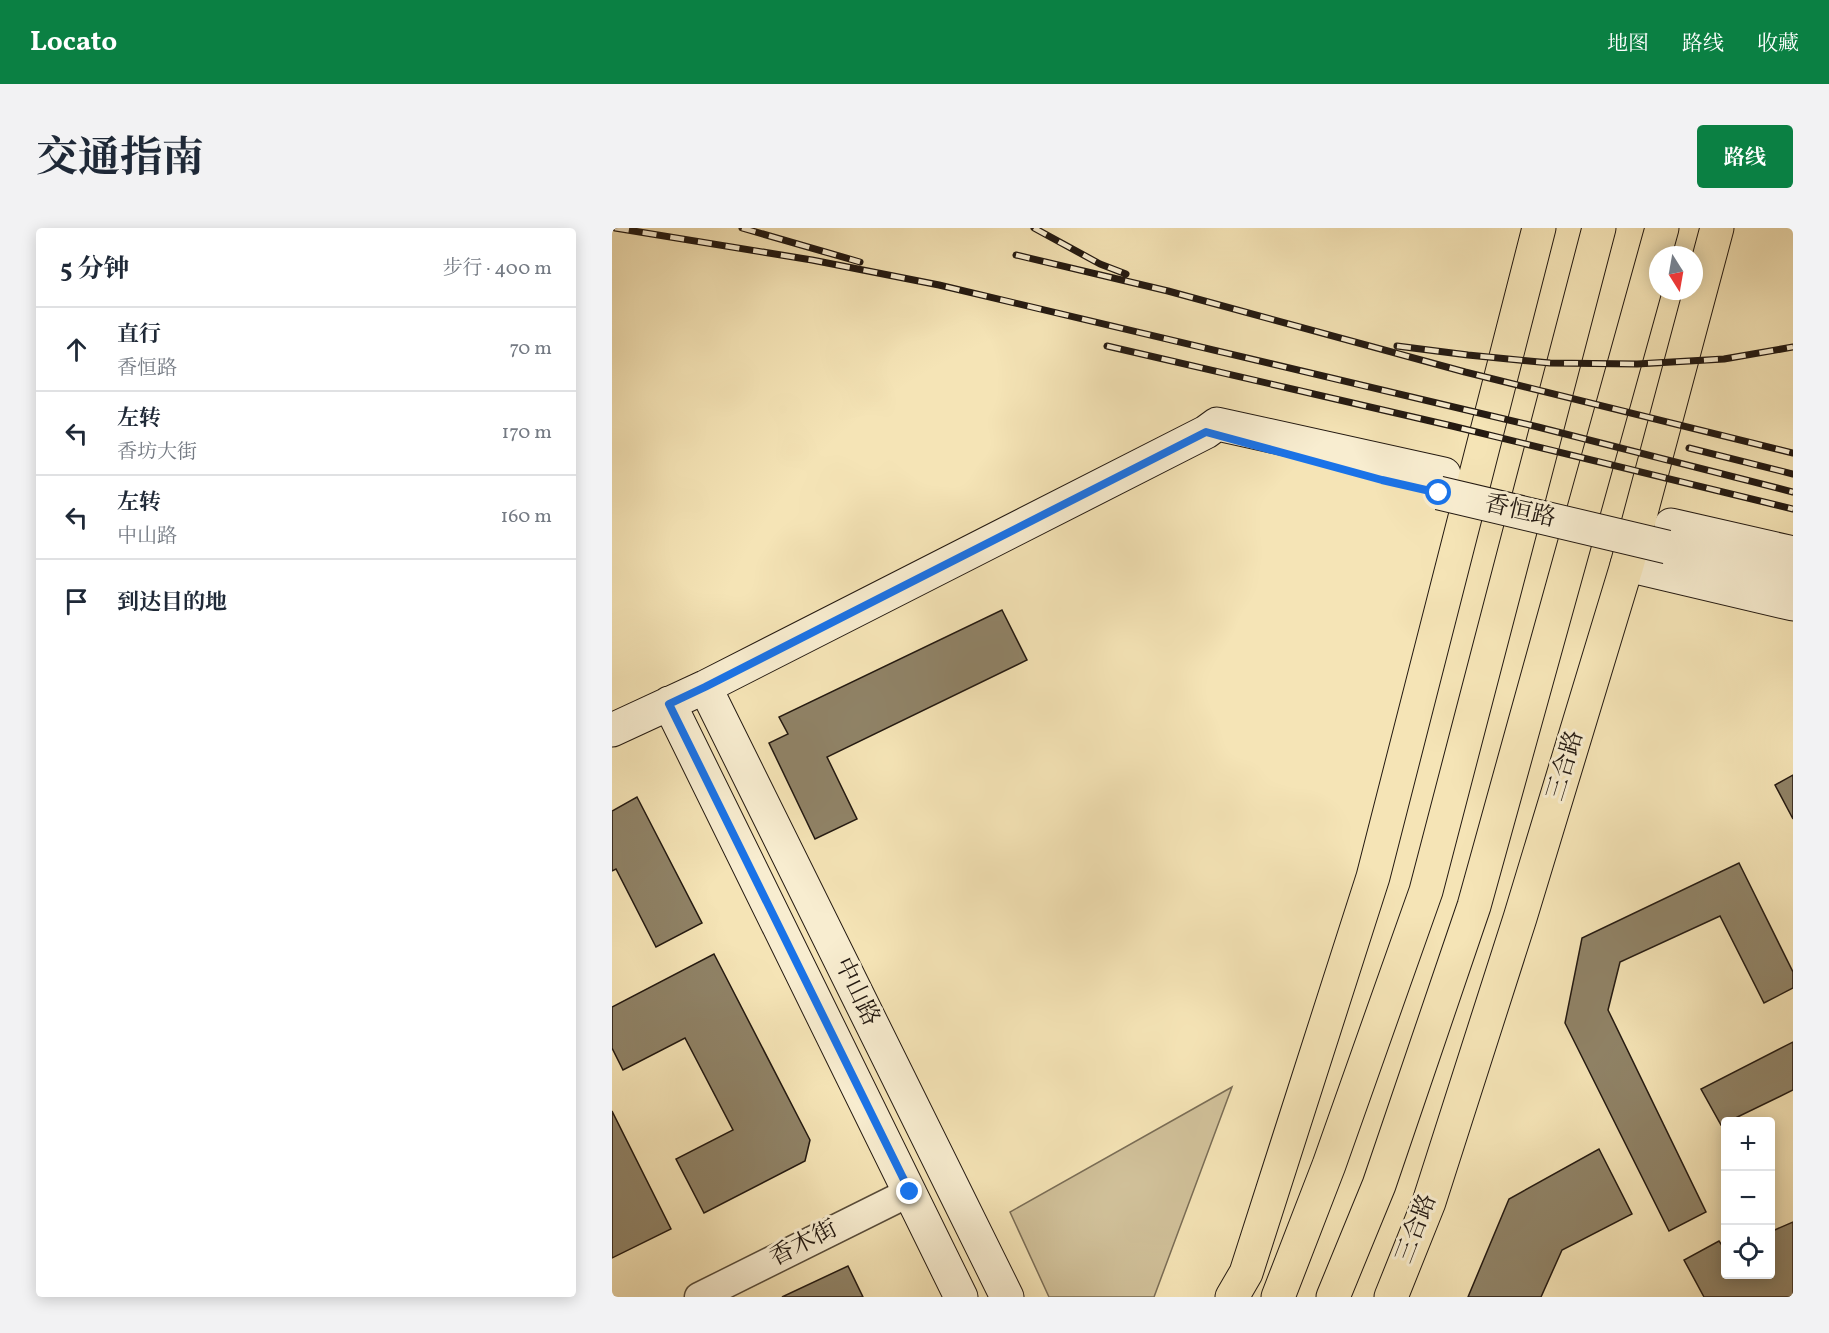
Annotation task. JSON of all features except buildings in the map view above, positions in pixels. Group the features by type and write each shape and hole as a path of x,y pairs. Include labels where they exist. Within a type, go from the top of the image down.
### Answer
{"highway":[{"path":"1232,1297 1245,1273 1373,877 1539,228"},
{"path":"1278,1297 1329,1165 1426,891 1599,228"},
{"path":"1333,1297 1379,1185 1474,906 1662,228"},
{"name":"三合路","path":"1391,1297 1433,1190 1520,918 1627,565 1717,228"}],"main road":[{"name":"香恒路","path":"612,730 705,687 1218,424 1442,484 1669,536 1793,554"},
{"name":"香恒路","path":"1669,536 1793,578"},
{"path":"1627,565 1793,604"},
{"name":"中山路","path":"705,687 1006,1297"},
{"name":"中山路","path":"669,704 961,1297"}],"street":[{"name":"香木街","path":"699,1297 910,1192"}],"shaded area":[{"path":"1232,1087 1154,1297 1049,1297 1010,1212"}],"railway":[{"path":"615,228 812,260 939,285 1538,427 1793,492"},
{"path":"742,228 860,262"},
{"path":"1034,228 1100,264 1126,274"},
{"path":"1016,255 1168,291 1465,372 1793,453"},
{"path":"1107,346 1452,426 1793,509"},
{"path":"1397,346 1550,363 1637,364 1724,359 1793,347"},
{"path":"1689,448 1793,474"}],"route":[{"path":"910,1192 669,704 1206,432 1382,480 1439,493"}]}
